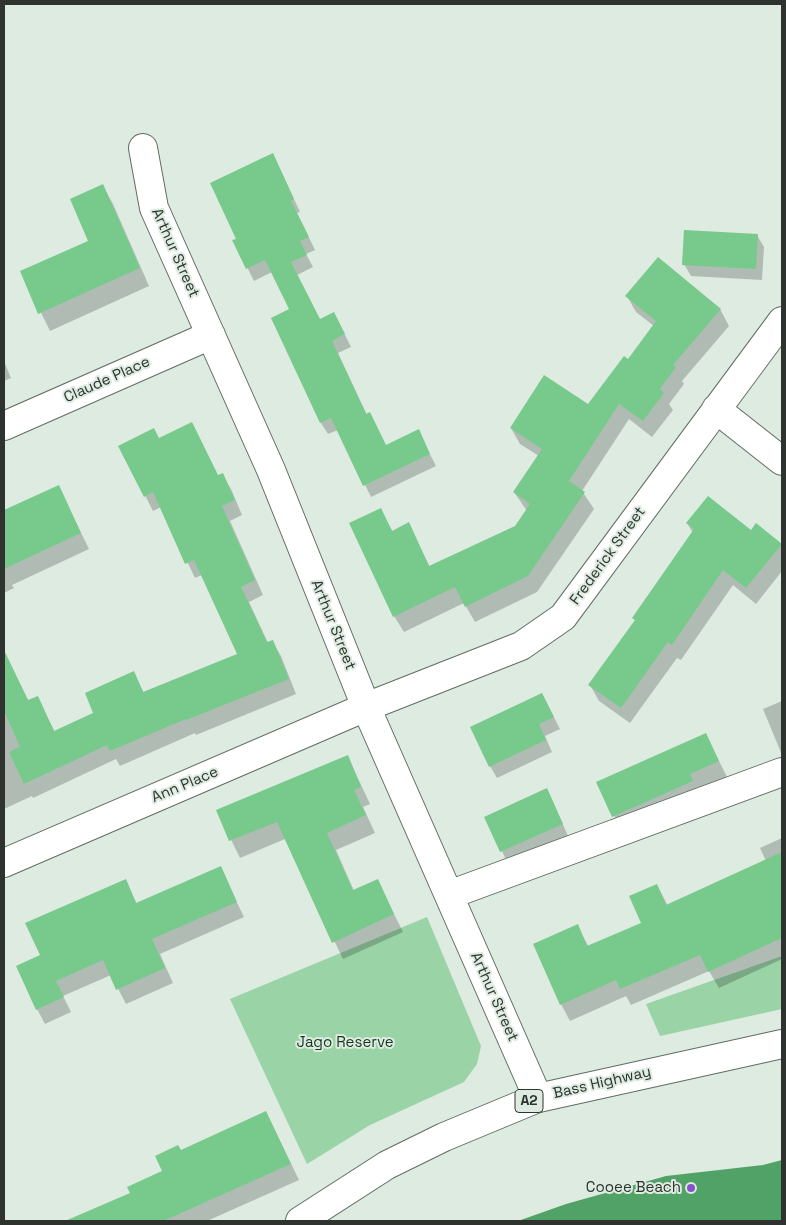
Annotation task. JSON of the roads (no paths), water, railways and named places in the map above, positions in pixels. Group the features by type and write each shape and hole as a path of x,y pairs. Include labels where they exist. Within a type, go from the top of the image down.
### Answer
{"main road":[{"name":"Arthur Street","path":"143,148 154,208 271,470 366,707 538,1098"},
{"name":"Frederick Street","path":"366,707 521,646 563,617 782,320"},
{"name":"Claude Place","path":"4,426 211,335"},
{"path":"716,410 782,461"},
{"name":"Ann Place","path":"4,862 366,707"},
{"path":"449,896 782,772"},
{"name":"Bass Highway","path":"300,1221 387,1164 444,1136 538,1098 782,1044"}],"place":[{"name":"Cooee Beach","path":"691,1188"}],"park label":[{"name":"Jago Reserve","path":"345,1043"}]}
